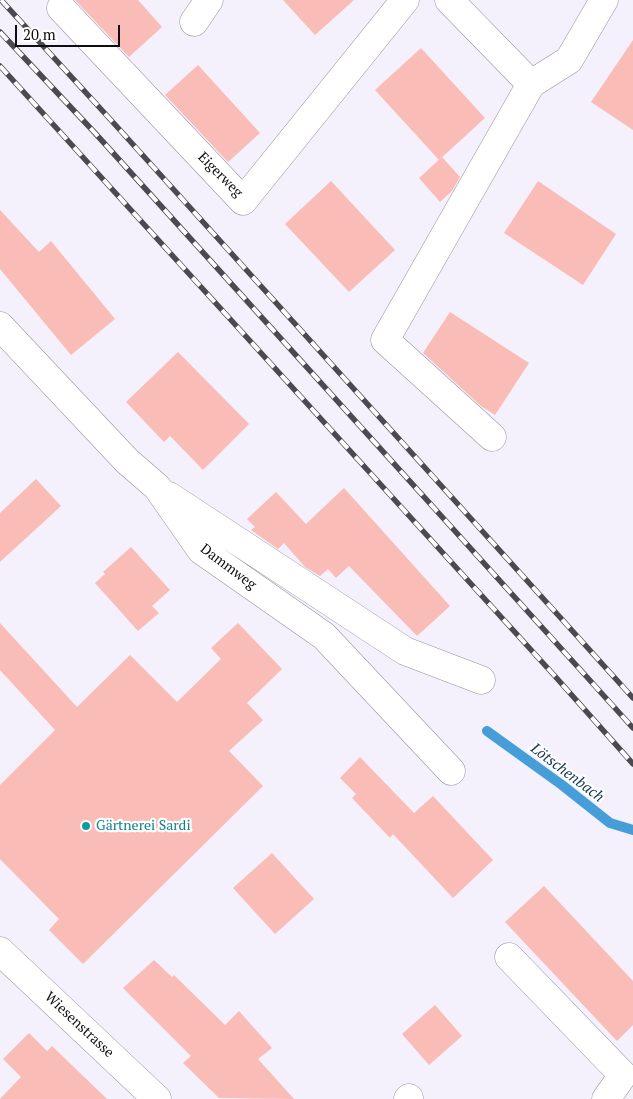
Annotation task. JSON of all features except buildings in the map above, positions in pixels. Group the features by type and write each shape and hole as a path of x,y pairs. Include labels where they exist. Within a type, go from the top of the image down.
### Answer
{"street":[{"name":"Eigerweg","path":"62,8 243,201 405,0"},
{"path":"449,0 532,84"},
{"path":"492,437 385,340 532,84 569,60 604,0"},
{"name":"Dammweg","path":"0,326 127,461 157,487 201,550 324,636 451,771"},
{"path":"157,487 405,651 481,680"},
{"name":"Wiesenstrasse","path":"0,950 157,1099"},
{"path":"509,957 623,1075 606,1099"}],"waterway":[{"name":"Lötschenbach","path":"487,731 562,785 610,823 633,830"}],"railway":[{"path":"1,0 633,698"},
{"path":"0,32 95,133 633,728"},
{"path":"0,66 633,764"}],"place":[{"name":"Gärtnerei Sardi","path":"86,826"}]}
